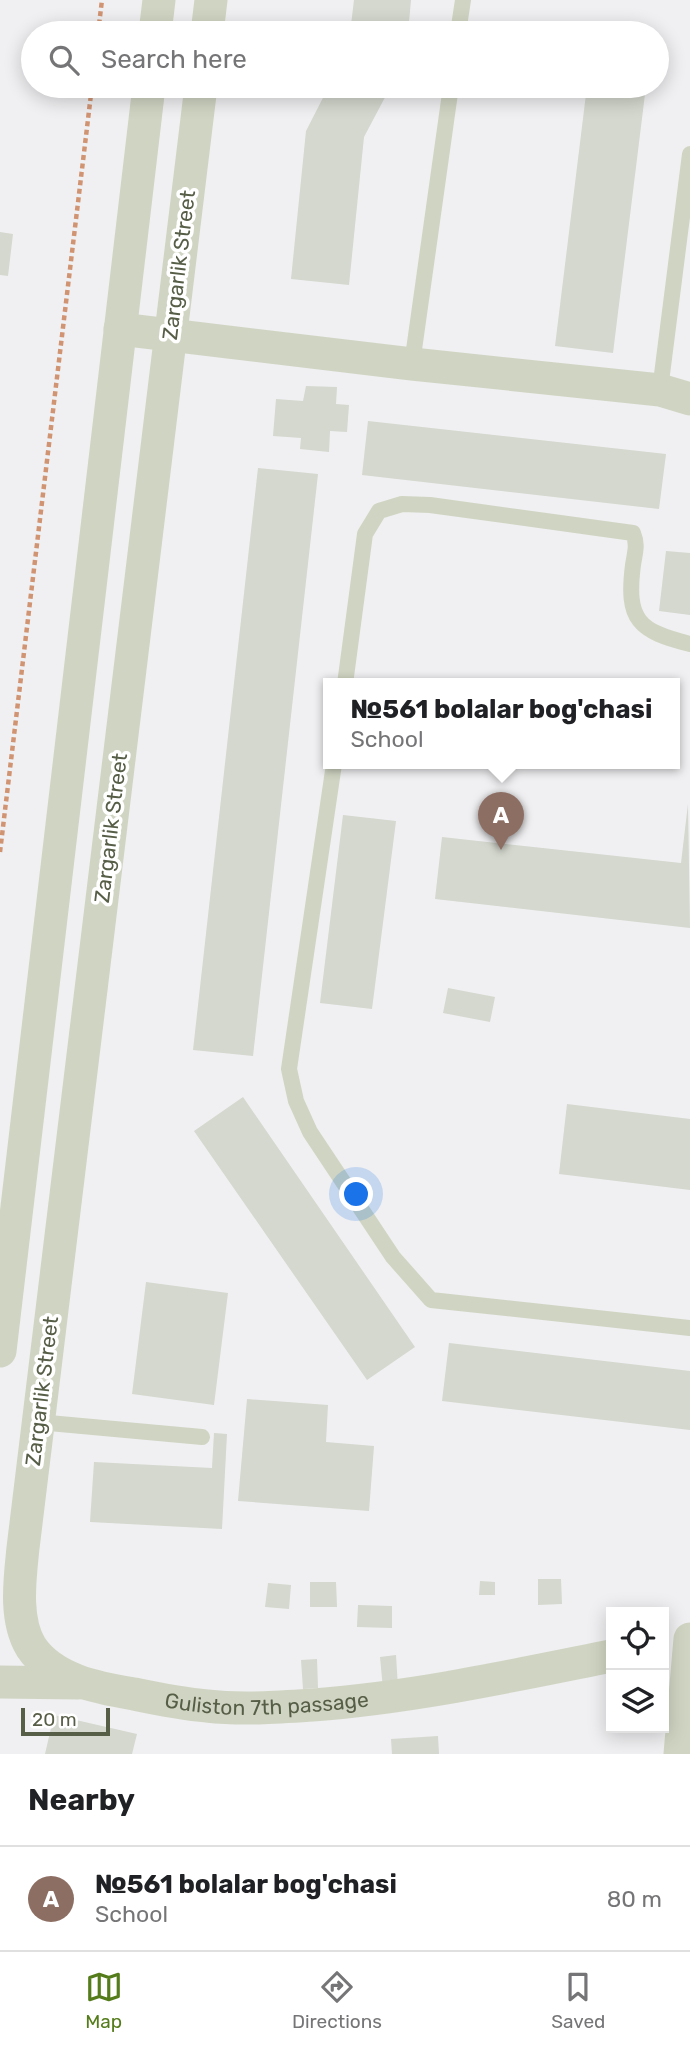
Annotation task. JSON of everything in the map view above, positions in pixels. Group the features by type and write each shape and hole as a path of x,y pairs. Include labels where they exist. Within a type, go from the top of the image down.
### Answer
{"street":[{"path":"156,21 159,0"},
{"path":"208,21 211,0"},
{"path":"0,1351 148,98"},
{"name":"Zargarlik Street","path":"12,1547 38,1422 200,98"},
{"path":"120,329 675,394"},
{"path":"0,1603 12,1547"},
{"name":"Guliston 7th passage","path":"12,1547 27,1639 47,1664 83,1683 111,1690 210,1707 287,1707 431,1692 606,1657"},
{"path":"669,1644 690,1640 680,1754"},
{"path":"0,1682 83,1683"}],"lane":[{"path":"460,21 463,0"},
{"path":"412,364 449,98"},
{"path":"675,394 690,154"},
{"path":"346,678 365,534 380,511 401,505 430,505 633,533 637,544 631,579 631,604 641,625 661,637 690,644"},
{"path":"333,769 289,1069 296,1101 310,1132 393,1257 431,1300 690,1328"},
{"path":"38,1422 202,1437"}],"path":[{"path":"99,21 102,0"},
{"path":"0,852 91,98"}],"building":[{"path":"354,0 411,0 409,21 351,21"},
{"path":"323,98 385,98 364,137 349,285 291,279 306,131"},
{"path":"586,98 645,98 613,353 555,346"},
{"path":"0,232 13,234 8,276 0,275"},
{"path":"306,386 337,387 336,404 349,405 347,432 330,431 329,452 300,449 301,438 273,436 276,399 303,401"},
{"path":"368,421 666,454 659,509 362,475"},
{"path":"258,468 318,474 253,1056 193,1050"},
{"path":"666,551 690,553 690,615 659,611"},
{"path":"688,804 690,928 435,899 442,837 681,863"},
{"path":"343,815 396,821 372,1009 320,1003"},
{"path":"448,988 495,997 490,1022 443,1013"},
{"path":"243,1097 415,1347 367,1380 194,1131"},
{"path":"567,1104 690,1119 690,1190 559,1174"},
{"path":"146,1282 228,1293 214,1405 132,1394"},
{"path":"449,1343 690,1371 690,1430 442,1401"},
{"path":"247,1399 328,1405 326,1442 374,1446 369,1511 238,1501"},
{"path":"214,1433 227,1434 222,1529 90,1522 94,1462 212,1468"},
{"path":"538,1579 561,1579 562,1604 538,1605"},
{"path":"480,1581 495,1582 495,1595 479,1595"},
{"path":"310,1582 336,1582 337,1607 310,1607"},
{"path":"268,1583 291,1585 289,1609 265,1607"},
{"path":"358,1605 392,1606 392,1628 357,1627"},
{"path":"396,1655 398,1688 383,1689 380,1657"},
{"path":"317,1659 318,1688 303,1689 301,1660"},
{"path":"54,1715 137,1734 132,1754 45,1754"},
{"path":"438,1736 439,1754 392,1754 391,1739"}],"place":[{"name":"№561 bolalar bog'chasi","path":"501,850"}]}
